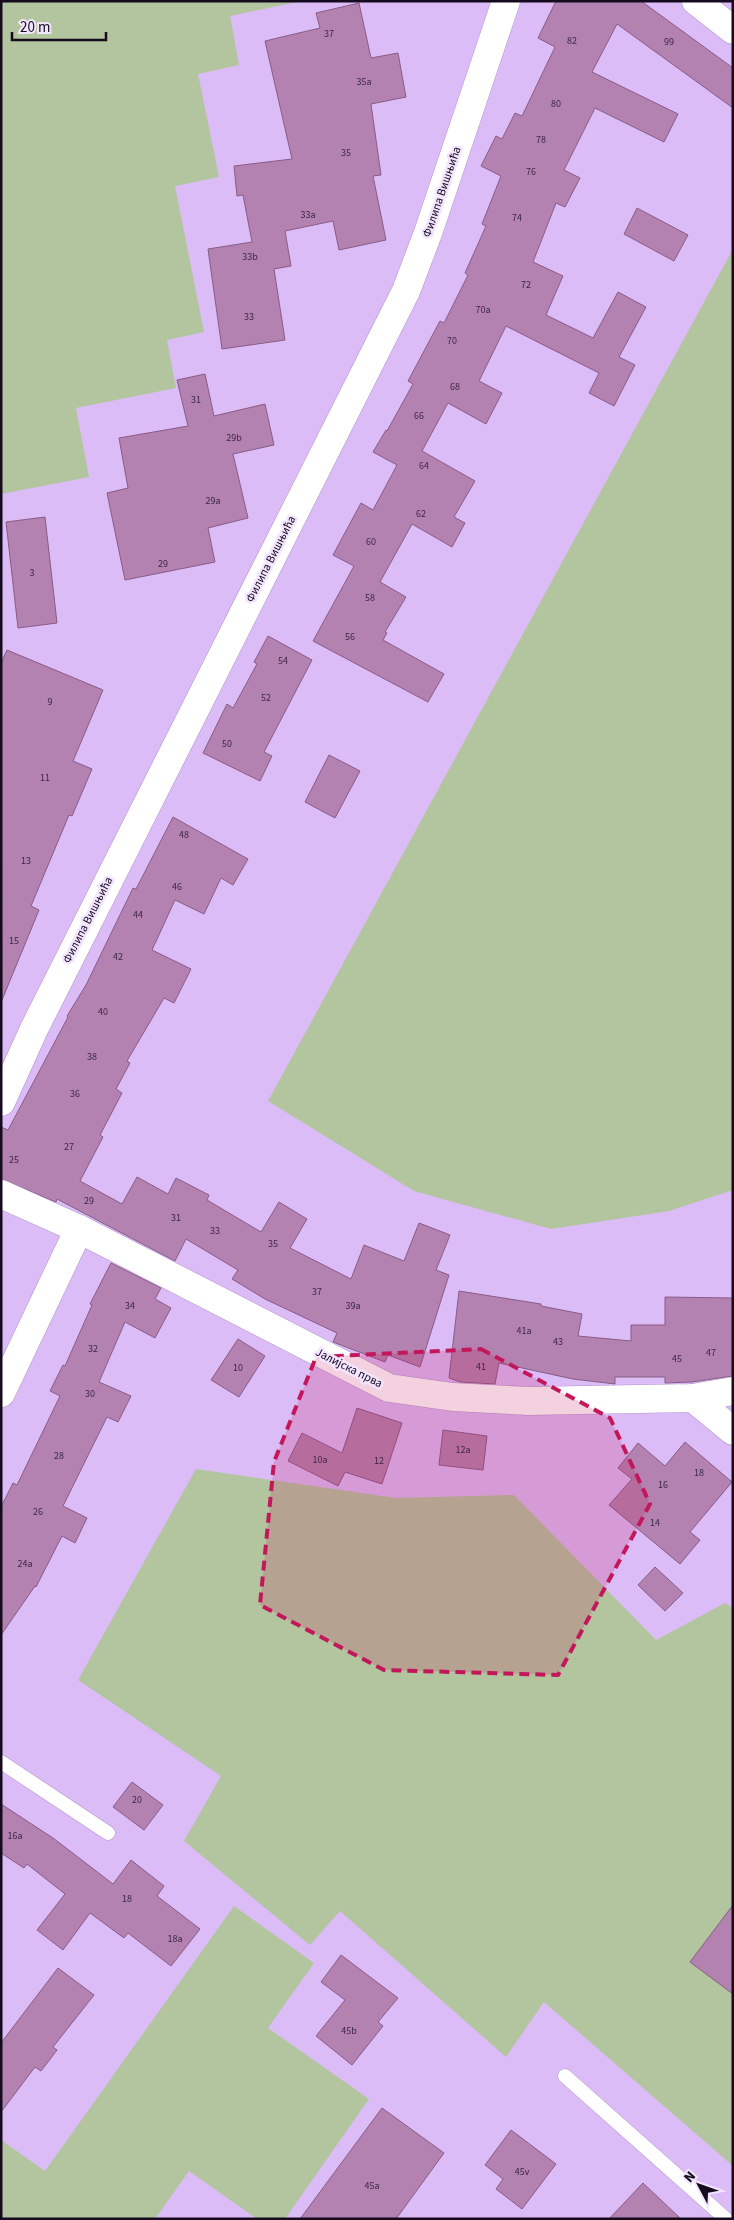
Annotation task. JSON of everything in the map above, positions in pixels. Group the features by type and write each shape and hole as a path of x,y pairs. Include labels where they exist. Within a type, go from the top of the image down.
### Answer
{"street":[{"path":"696,1 733,30"},
{"name":"Филипа Вишњића","path":"1,1102 38,1020 406,291 431,224 504,2"},
{"name":"Јалијска прва","path":"1,1194 79,1229 389,1388 452,1397 529,1401 694,1398 733,1391"},
{"path":"1,1393 79,1229"},
{"path":"694,1398 733,1431"}],"lane":[{"path":"1,1762 108,1833"},
{"path":"565,2076 726,2219"}],"highlighted area":[{"path":"481,1349 610,1418 650,1504 558,1675 384,1670 260,1605 274,1462 316,1357"}],"green space":[{"path":"1,1 302,1 230,16 239,65 198,74 219,177 175,186 204,332 167,340 176,388 76,408 89,477 1,494"},
{"path":"733,249 733,1190 669,1211 551,1229 414,1191 268,1101"},
{"path":"196,1469 396,1498 514,1495 656,1640 725,1603 733,1608 733,2166 544,2002 506,2057 340,1911 310,1945 184,1841 221,1776 78,1680"},
{"path":"234,1906 314,1963 268,2028 369,2099 285,2219 257,2219 189,2171 155,2219 1,2219 1,2140 45,2171"}],"building":[{"path":"556,1 641,1 733,68 733,108 617,24 592,72 678,114 664,142 595,108 564,170 580,178 565,207 556,203 533,262 563,276 546,315 593,338 618,292 646,307 619,357 635,365 614,406 589,393 599,373 506,326 479,381 502,393 486,424 448,403 422,451 475,481 454,517 465,523 452,547 412,524 380,582 406,597 385,632 387,633 383,640 444,674 428,702 313,641 354,566 333,555 361,503 373,510 397,465 373,452 413,384 408,381 440,321 444,323 468,275 465,273 486,226 482,224 501,176 481,166 496,136 502,139 515,113 522,116 555,47 538,38"},
{"path":"359,3 371,58 398,53 406,97 371,104 381,175 373,176 386,240 339,250 333,221 285,231 291,266 274,269 285,340 222,349 208,249 252,242 243,195 237,196 234,166 292,159 265,41 320,28 316,13"},
{"path":"637,208 688,235 674,261 624,234"},
{"path":"205,374 214,416 265,404 274,445 233,454 248,518 208,528 215,562 125,580 107,493 128,488 119,438 188,426 177,380"},
{"path":"45,517 57,623 18,628 6,522"},
{"path":"268,636 312,660 264,752 272,756 260,781 203,753 227,704 233,708 257,664 254,662"},
{"path":"7,650 103,690 73,761 92,769 72,816 69,815 31,906 39,910 2,1000 1,663"},
{"path":"329,755 360,771 335,818 305,802"},
{"path":"173,817 248,859 233,885 221,878 204,914 175,900 152,950 191,969 174,1003 164,998 127,1061 130,1063 116,1089 122,1093 100,1135 103,1137 80,1181 122,1204 137,1177 168,1194 176,1178 209,1195 207,1200 261,1232 279,1202 307,1219 290,1248 351,1279 364,1245 404,1261 419,1223 450,1235 436,1270 449,1275 420,1367 388,1355 385,1362 333,1342 337,1333 265,1299 232,1279 238,1270 186,1239 175,1261 57,1199 56,1202 1,1179 1,1127 8,1130 67,1016 86,985 133,888 136,889"},
{"path":"111,1263 161,1288 155,1299 171,1308 155,1338 125,1322 99,1382 131,1396 118,1422 107,1417 63,1506 87,1518 75,1543 62,1536 36,1587 1,1635 1,1507 13,1483 17,1485 60,1396 50,1391 63,1365 65,1366 92,1305 90,1304"},
{"path":"459,1291 541,1304 541,1306 582,1314 578,1336 631,1341 631,1325 665,1325 665,1297 733,1298 733,1376 692,1382 665,1383 665,1377 615,1377 615,1384 573,1379 499,1363 495,1384 460,1382 449,1378"},
{"path":"238,1339 265,1356 239,1397 211,1380"},
{"path":"357,1408 402,1423 382,1484 345,1472 338,1486 288,1461 302,1433 342,1453"},
{"path":"443,1430 487,1436 483,1470 439,1465"},
{"path":"685,1442 732,1482 690,1532 700,1540 680,1564 609,1505 632,1479 618,1468 638,1443 665,1466"},
{"path":"655,1567 683,1593 665,1611 638,1585"},
{"path":"132,1782 163,1805 144,1830 113,1807"},
{"path":"1,1804 53,1838 113,1884 131,1860 164,1886 157,1896 200,1929 171,1966 128,1933 124,1938 90,1913 63,1950 37,1930 65,1894 27,1864 24,1868 1,1853"},
{"path":"733,1905 733,1994 690,1962"},
{"path":"341,1955 398,1998 378,2022 383,2026 352,2065 316,2036 345,2000 321,1982"},
{"path":"58,1968 94,1995 53,2047 57,2050 41,2071 35,2067 1,2112 1,2043"},
{"path":"382,2108 444,2153 396,2219 300,2219"},
{"path":"511,2130 556,2164 522,2209 496,2189 503,2179 485,2165"},
{"path":"643,2183 681,2219 609,2219"}]}
